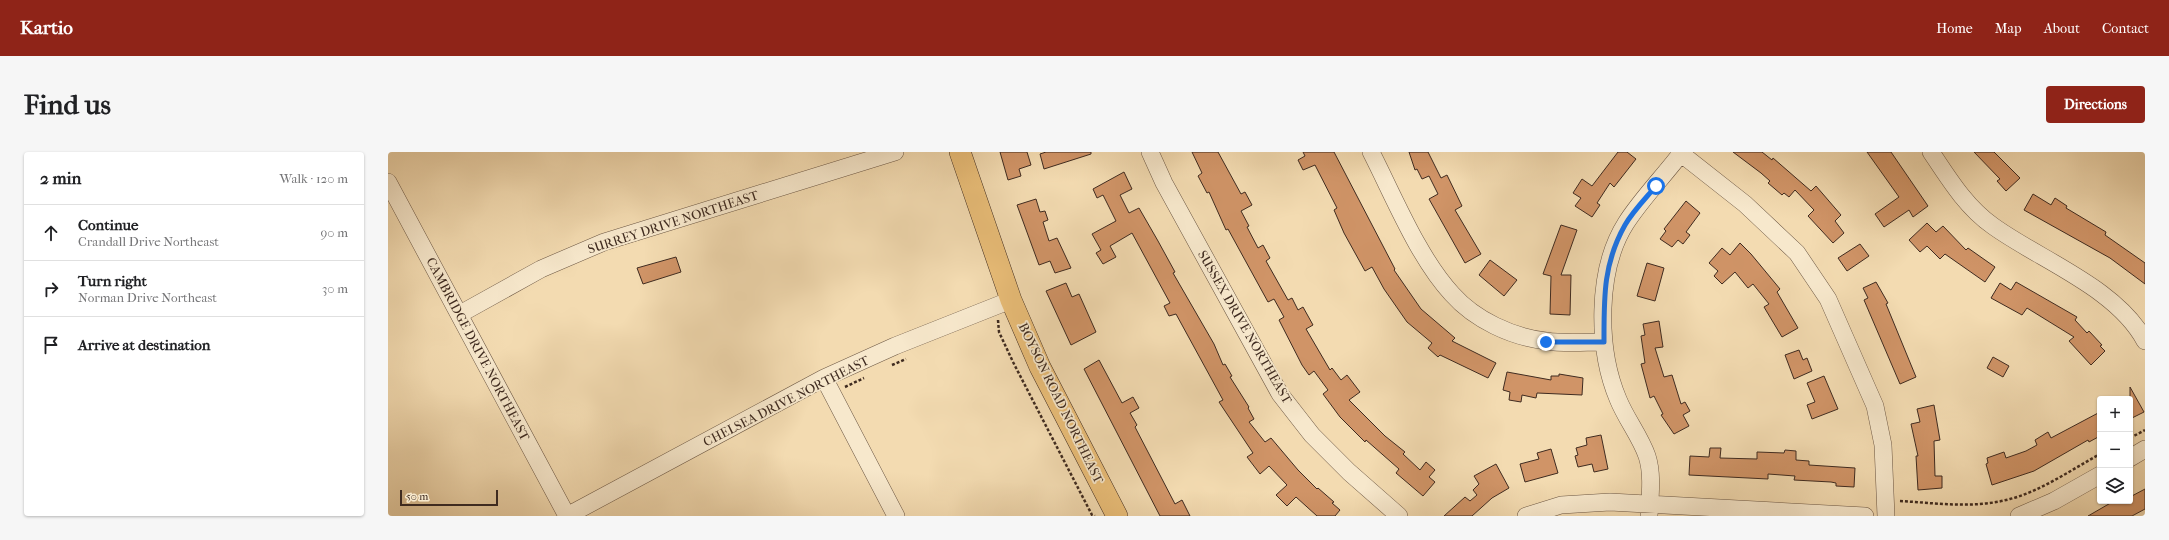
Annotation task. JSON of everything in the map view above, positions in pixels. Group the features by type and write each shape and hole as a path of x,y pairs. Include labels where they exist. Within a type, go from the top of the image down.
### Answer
{"main road":[{"name":"BOYSON ROAD NORTHEAST","path":"960,152 1011,300 1040,367 1117,516"}],"street":[{"name":"SURREY DRIVE NORTHEAST","path":"460,314 541,269 604,242 895,152"},
{"name":"SUSSEX DRIVE NORTHEAST","path":"1150,152 1164,183 1280,394 1312,435 1349,472 1400,516"},
{"path":"1371,152 1425,258 1452,295 1480,318 1512,334 1546,342 1604,342"},
{"path":"1649,510 1650,474 1647,456 1610,380 1604,342 1605,282 1617,241 1626,223 1681,152 1745,204 1797,253 1828,299 1875,406 1884,444 1886,516"},
{"path":"1931,152 1955,188 1982,217 2025,248 2097,290 2126,316 2145,341"},
{"name":"CAMBRIDGE DRIVE NORTHEAST","path":"388,182 567,516"},
{"name":"CHELSEA DRIVE NORTHEAST","path":"567,516 824,378 895,346 1011,300"},
{"path":"824,378 896,516"},
{"path":"2133,456 2145,449"},
{"path":"2019,516 2039,512 2054,501 2097,477"},
{"path":"1526,516 1561,505 1610,502 1649,510 1859,516"}],"path":[{"path":"996,316 999,332 1026,389 1092,515 1095,516"},
{"path":"2133,436 2145,430"},
{"path":"1894,501 1965,504 2003,501 2037,489 2097,456"}],"building":[{"path":"1000,152 1027,152 1031,165 1019,169 1021,176 1008,180"},
{"path":"1046,152 1091,152 1091,154 1044,169 1040,154"},
{"path":"1192,152 1218,152 1241,194 1245,192 1252,205 1241,211 1249,226 1247,227 1258,248 1263,245 1270,258 1266,261 1288,300 1292,298 1298,310 1303,307 1313,325 1306,329 1330,370 1332,368 1341,380 1347,375 1360,392 1349,400 1385,436 1405,452 1403,454 1420,470 1426,462 1435,470 1429,477 1435,482 1423,496 1396,473 1399,469 1366,440 1365,442 1340,417 1323,394 1328,390 1314,371 1309,375 1302,365 1279,320 1284,317 1274,299 1268,302 1228,229 1226,230 1209,192 1207,193 1198,176 1202,173"},
{"path":"1303,152 1334,152 1395,269 1394,270 1421,309 1455,338 1452,341 1496,363 1488,378 1440,355 1438,357 1428,348 1432,343 1407,322 1384,289 1372,267 1365,271 1344,233 1334,210 1337,208 1315,165 1303,170 1298,160 1305,156"},
{"path":"1409,152 1428,152 1441,178 1447,175 1462,206 1455,210 1481,254 1465,263 1429,199 1438,194 1429,176 1422,179 1417,169 1415,170"},
{"path":"1618,152 1627,152 1636,159 1614,187 1610,183 1597,203 1600,205 1592,217 1575,206 1581,198 1573,193 1582,179 1592,186"},
{"path":"1733,152 1762,152 1772,160 1773,158 1811,191 1816,186 1841,215 1835,221 1844,233 1833,243 1808,216 1814,210 1795,190 1789,197 1784,193 1782,195 1768,183 1770,181 1761,173"},
{"path":"1867,152 1891,152 1928,206 1913,217 1909,210 1884,227 1875,214 1899,197"},
{"path":"1974,152 1994,152 2020,178 2006,191 1997,181 2000,179"},
{"path":"1124,172 1132,189 1120,195 1129,213 1139,208 1158,241 1175,272 1173,273 1214,344 1223,365 1225,364 1232,376 1230,377 1249,407 1248,408 1254,419 1249,422 1265,442 1271,438 1298,470 1317,489 1318,488 1334,502 1332,503 1340,510 1335,516 1317,516 1296,497 1287,506 1276,495 1287,485 1269,466 1260,474 1247,457 1253,453 1219,402 1223,400 1176,314 1169,316 1164,306 1170,303 1132,233 1110,246 1116,257 1103,264 1096,253 1101,250 1092,234 1116,221 1103,195 1097,198 1093,189"},
{"path":"2033,194 2051,205 2055,198 2067,206 2066,208 2106,232 2105,235 2145,263 2145,284 2110,258 2024,210"},
{"path":"1036,199 1040,212 1045,211 1048,220 1043,222 1049,241 1057,238 1071,268 1055,273 1050,261 1039,265 1017,205"},
{"path":"1686,201 1700,213 1686,232 1690,235 1683,244 1678,240 1672,247 1660,239 1666,231 1664,229"},
{"path":"1927,223 1936,232 1943,226 1966,250 1968,248 1995,267 1985,282 1945,254 1940,259 1927,246 1920,252 1909,240"},
{"path":"1561,225 1577,230 1561,275 1571,275 1570,315 1550,314 1551,276 1543,274"},
{"path":"1740,243 1780,289 1777,292 1798,328 1782,337 1764,307 1769,304 1753,284 1748,288 1735,272 1722,284 1714,276 1718,271 1709,263 1722,248 1730,255"},
{"path":"1860,244 1869,256 1847,271 1838,258"},
{"path":"676,257 681,272 643,284 637,268"},
{"path":"1490,260 1517,280 1504,296 1479,275"},
{"path":"1647,263 1664,268 1655,301 1637,296"},
{"path":"1876,282 1888,303 1886,304 1916,377 1900,384 1864,300 1868,298 1863,288"},
{"path":"2016,282 2077,317 2075,320 2087,333 2089,331 2102,345 2100,346 2105,351 2091,365 2069,341 2074,337 2027,308 2022,315 1991,298 2000,283 2011,290"},
{"path":"1066,283 1072,297 1079,294 1096,332 1071,345 1046,291"},
{"path":"1659,321 1663,347 1655,348 1664,377 1672,375 1681,404 1685,402 1690,411 1683,415 1689,426 1674,434 1661,415 1663,414 1654,396 1650,398 1641,364 1645,363 1641,336 1645,335 1643,324"},
{"path":"1799,350 1803,360 1807,358 1812,371 1794,379 1785,355"},
{"path":"1993,357 2009,366 2003,377 1987,368"},
{"path":"1099,360 1122,403 1133,397 1139,408 1130,413 1137,425 1135,427 1175,504 1182,500 1190,516 1160,516 1084,369"},
{"path":"1507,372 1551,380 1551,376 1559,376 1559,374 1583,378 1582,395 1537,393 1536,398 1522,395 1521,402 1509,400 1510,392 1503,390"},
{"path":"1824,376 1838,409 1812,419 1807,405 1815,402 1807,383"},
{"path":"2130,387 2144,412 2133,418 2133,396 2130,396"},
{"path":"1934,405 1940,440 1934,441 1935,476 1942,476 1942,488 1918,490 1916,456 1918,456 1911,424 1920,422 1917,409"},
{"path":"2097,414 2097,438 2089,442 2088,440 2034,471 1992,485 1986,464 1988,463 1987,458 2004,452 2006,458 2026,451 2037,445 2035,440 2048,432 2051,438"},
{"path":"1601,435 1608,469 1594,472 1592,464 1578,467 1575,456 1578,455 1576,448 1587,445 1586,438"},
{"path":"1710,448 1721,448 1720,458 1757,459 1757,452 1784,453 1785,450 1796,451 1796,460 1809,461 1809,465 1855,468 1854,487 1836,486 1836,483 1831,482 1794,480 1795,476 1768,474 1768,479 1689,475 1690,456 1709,457"},
{"path":"1551,449 1558,473 1525,482 1520,464 1539,459 1537,453"},
{"path":"1496,464 1509,488 1492,498 1472,516 1444,516 1465,497 1470,501 1477,495 1473,490 1479,484 1474,476"},
{"path":"2145,489 2145,509 2132,516 2088,516 2109,504 2133,504 2133,495"}],"route":[{"path":"1546,342 1604,342 1605,282 1610,260 1626,223 1656,186"}]}
